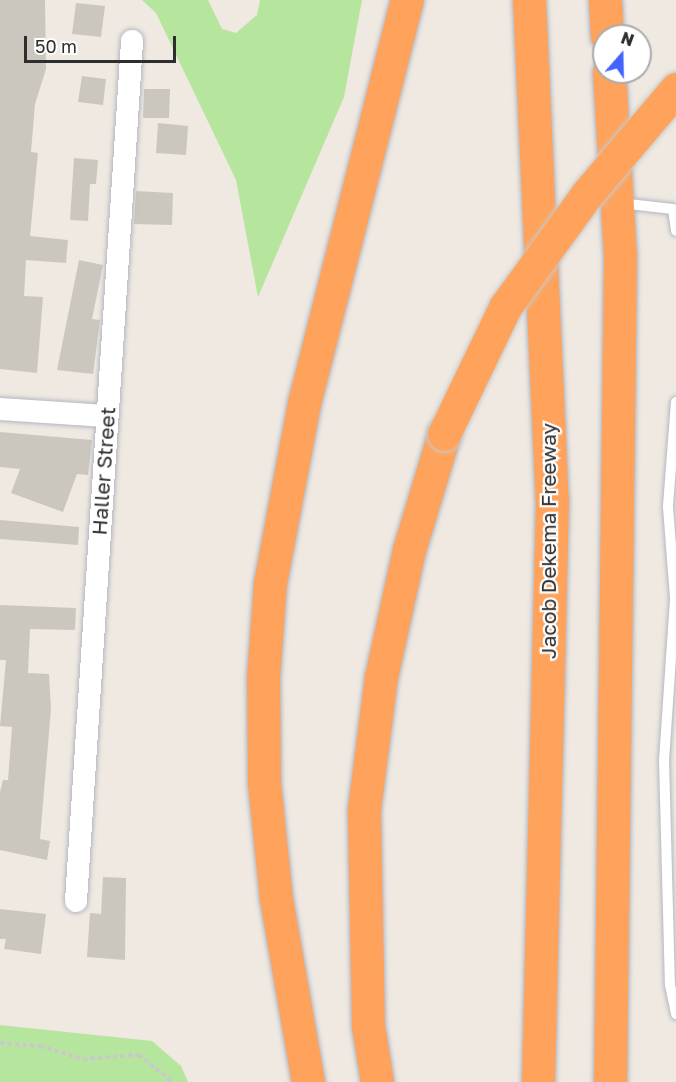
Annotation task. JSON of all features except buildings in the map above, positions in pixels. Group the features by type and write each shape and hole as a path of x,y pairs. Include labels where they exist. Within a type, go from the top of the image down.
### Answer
{"highway":[{"path":"308,1082 276,899 264,783 263,678 270,583 304,404 407,0"},
{"name":"Jacob Dekema Freeway","path":"529,0 552,499 538,1082"},
{"path":"605,0 606,24"},
{"path":"610,84 620,255 610,1082"},
{"path":"377,1082 368,1026 364,809 381,677 409,550 444,434 505,307 587,195 676,89"}],"street":[{"name":"Haller Street","path":"76,901 132,41"},
{"path":"0,409 106,416"}],"lane":[{"path":"617,203 673,209 676,231"},
{"path":"676,402 668,507 675,599 664,759 670,985 676,1014"}],"path":[{"path":"0,1043 40,1046 83,1059 138,1055 173,1082"}],"green space":[{"path":"142,0 208,0 222,29 236,33 257,15 260,0 362,0 344,97 258,297 236,180 156,13"},
{"path":"0,1025 152,1041 181,1066 188,1082 0,1082"}]}
